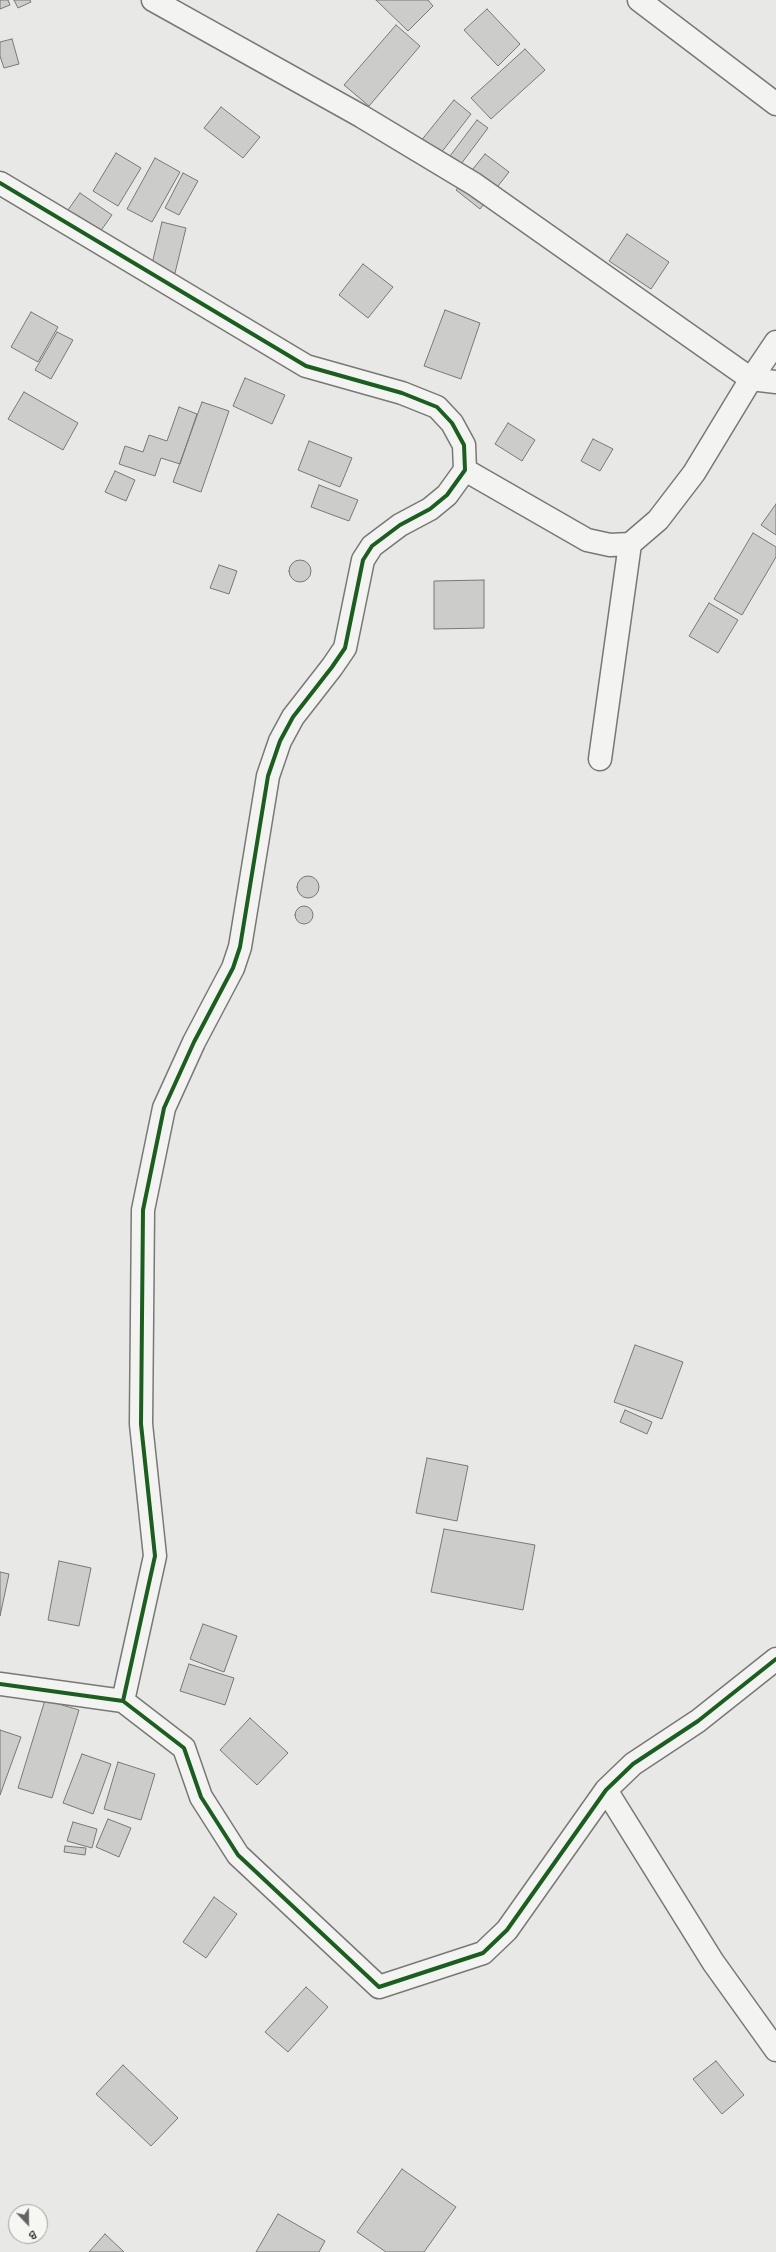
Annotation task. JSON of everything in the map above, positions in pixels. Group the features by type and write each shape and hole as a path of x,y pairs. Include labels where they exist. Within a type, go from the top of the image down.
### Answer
{"street":[{"path":"153,0 361,116 474,184 751,379 776,382"},
{"path":"639,0 776,104"},
{"path":"0,184 306,366 402,393 437,407 452,423 464,445 465,470 447,495 430,510 394,529 372,546 363,560 345,648 293,717 280,741 268,776 241,939 234,968 194,1042 164,1108 143,1210 141,1424 155,1556 123,1701"},
{"path":"465,470 587,540 610,545 630,544 658,520 694,473 751,379 776,342"},
{"path":"600,759 630,544"},
{"path":"0,1684 123,1701 184,1748 201,1797 238,1855 379,1987 483,1953 508,1930 606,1790 633,1764 698,1721 776,1659"},
{"path":"606,1790 713,1962 776,2050"}],"building":[{"path":"0,0 8,0 10,5 0,9"},
{"path":"14,0 30,0 31,2 18,8"},
{"path":"376,0 428,0 433,6 408,31"},
{"path":"487,9 520,44 498,66 464,30"},
{"path":"396,25 420,46 369,106 344,85"},
{"path":"12,39 19,64 4,68 0,56 0,42"},
{"path":"525,49 545,70 491,119 471,98"},
{"path":"454,100 471,114 434,162 416,147"},
{"path":"221,107 260,137 243,158 204,128"},
{"path":"477,120 488,128 455,172 444,164"},
{"path":"116,153 141,168 118,206 93,191"},
{"path":"485,154 509,172 480,209 456,190"},
{"path":"155,158 180,172 152,222 127,209"},
{"path":"183,173 198,181 179,215 165,208"},
{"path":"80,193 112,215 90,246 58,224"},
{"path":"162,222 186,228 175,273 151,268"},
{"path":"627,234 669,262 651,289 609,261"},
{"path":"363,264 393,287 368,318 339,295"},
{"path":"445,310 480,323 461,379 424,366"},
{"path":"31,312 58,327 38,362 11,347"},
{"path":"57,332 73,340 51,379 35,370"},
{"path":"245,378 285,395 272,424 233,406"},
{"path":"24,392 78,423 63,450 8,419"},
{"path":"202,402 229,411 201,492 173,482"},
{"path":"179,407 197,414 180,464 161,458 155,476 119,464 125,446 143,452 149,435 167,441"},
{"path":"508,423 535,440 522,461 495,444"},
{"path":"593,439 613,449 600,471 581,461"},
{"path":"309,441 352,458 340,487 298,470"},
{"path":"115,471 135,480 126,501 105,492"},
{"path":"319,485 358,500 349,521 311,507"},
{"path":"776,504 776,535 761,525"},
{"path":"753,533 776,547 776,557 742,615 714,599"},
{"path":"300,560 308,563 311,571 308,579 300,582 292,579 289,571 292,563"},
{"path":"219,565 237,571 229,594 210,588"},
{"path":"484,580 484,628 434,629 434,581"},
{"path":"709,603 738,620 718,653 689,636"},
{"path":"308,876 316,879 319,887 316,895 308,898 300,895 297,887 300,879"},
{"path":"304,906 310,909 313,915 310,921 304,924 298,921 295,915 298,909"},
{"path":"635,1345 683,1362 662,1419 614,1402"},
{"path":"625,1410 652,1422 647,1434 620,1422"},
{"path":"427,1458 468,1466 457,1521 416,1513"},
{"path":"444,1529 535,1545 523,1610 431,1592"},
{"path":"59,1561 91,1568 79,1626 48,1620"},
{"path":"0,1572 9,1574 0,1616"},
{"path":"203,1624 237,1636 224,1672 190,1659"},
{"path":"189,1664 234,1678 225,1705 180,1691"},
{"path":"45,1700 79,1710 52,1798 18,1788"},
{"path":"250,1718 288,1753 257,1785 220,1750"},
{"path":"0,1730 21,1737 0,1795"},
{"path":"82,1754 111,1764 93,1814 63,1803"},
{"path":"118,1762 155,1774 141,1820 104,1809"},
{"path":"108,1819 131,1828 119,1857 96,1847"},
{"path":"73,1822 97,1829 92,1848 67,1841"},
{"path":"65,1846 86,1848 85,1855 64,1852"},
{"path":"214,1897 237,1914 206,1958 183,1942"},
{"path":"306,1987 328,2007 288,2052 265,2032"},
{"path":"716,2061 744,2095 722,2114 693,2079"},
{"path":"123,2065 178,2118 151,2146 96,2094"},
{"path":"402,2169 456,2207 424,2252 386,2252 357,2232"},
{"path":"278,2214 325,2241 319,2252 256,2252"},
{"path":"105,2234 124,2252 89,2252"}],"cycle path":[{"path":"0,183 306,366 402,393 437,407 452,423 464,445 465,470 447,495 430,509 400,525 372,546 363,560 345,648 293,717 280,741 268,776 240,947 233,968 194,1042 164,1108 143,1210 141,1424 155,1556 123,1701"},
{"path":"0,1684 123,1701 184,1748 201,1797 238,1855 379,1987 483,1953 507,1930 606,1790 633,1764 698,1721 776,1659"}]}
